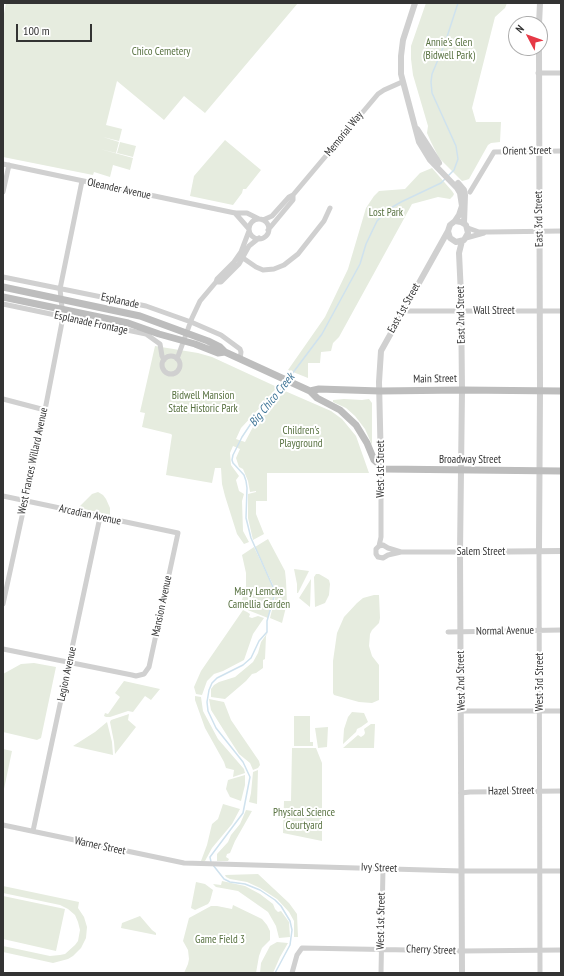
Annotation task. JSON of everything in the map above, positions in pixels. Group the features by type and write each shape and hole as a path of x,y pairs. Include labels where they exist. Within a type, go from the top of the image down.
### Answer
{"main road":[{"name":"Esplanade","path":"3,287 140,316 187,332 220,346 225,352 310,391 317,398 340,410 352,420 360,430 374,460 381,467"},
{"name":"Esplanade","path":"3,297 128,323 159,334 184,340 218,353 225,352"},
{"name":"Main Street","path":"310,391 319,389 380,391 561,390"},
{"name":"Broadway Street","path":"381,467 389,470 561,471"}],"street":[{"path":"415,3 403,40 400,66 402,82 416,128 417,137 422,147 454,182 462,188 465,195 466,225 468,233 464,240"},
{"path":"539,16 540,3"},
{"name":"East 3rd Street","path":"539,56 540,390"},
{"path":"538,73 561,73"},
{"name":"Memorial Way","path":"268,230 293,200 294,195 372,100 381,92 402,82"},
{"name":"Orient Street","path":"470,192 494,152 538,150 561,151"},
{"path":"3,192 6,165"},
{"name":"Oleander Avenue","path":"6,165 235,213 247,213 261,220"},
{"name":"West Frances Willard Avenue","path":"3,604 24,501 45,410 63,317 60,289 82,181"},
{"path":"454,182 462,201 461,209 455,222 450,225 448,235 456,242 489,232"},
{"name":"Memorial Way","path":"261,220 272,216 289,196 294,195"},
{"path":"243,258 263,270 274,269 284,265 298,254 320,227 330,208"},
{"path":"235,213 252,236 259,238"},
{"path":"177,359 171,357 164,360 162,364 163,369 167,373 173,374 178,371 180,366 177,359 200,301 241,252 253,221 261,220 266,223 268,230 264,236 249,246 239,264 221,282 216,282"},
{"path":"455,222 466,225 479,232 561,231"},
{"name":"East 1st Street","path":"380,391 381,351 448,231"},
{"name":"East 2nd Street","path":"462,390 459,253 464,240"},
{"path":"3,277 146,306 191,322 221,335 237,346 241,352 240,359"},
{"name":"Esplanade Frontage","path":"3,304 149,335 160,344 164,360"},
{"name":"Wall Street","path":"403,310 561,311"},
{"name":"West 2nd Street","path":"462,390 460,471 462,973"},
{"name":"West 3rd Street","path":"540,390 540,973"},
{"name":"West 1st Street","path":"379,546 381,537 380,391"},
{"path":"3,399 45,410"},
{"name":"Arcadian Avenue","path":"3,496 178,533"},
{"name":"Legion Avenue","path":"33,831 100,517"},
{"name":"Mansion Avenue","path":"70,663 132,675 140,676 144,674 149,666 178,533"},
{"path":"379,546 385,546 388,548 388,555 382,558 378,557 376,552 379,546"},
{"name":"Salem Street","path":"388,548 401,552"},
{"name":"Salem Street","path":"388,555 401,552 561,551"},
{"name":"Normal Avenue","path":"448,632 561,630"},
{"path":"3,649 70,663"},
{"path":"462,711 561,711"},
{"name":"Hazel Street","path":"461,793 561,791"},
{"name":"Warner Street","path":"3,825 184,864 198,864"},
{"name":"Ivy Street","path":"198,864 461,871 561,870"},
{"name":"West 1st Street","path":"381,973 382,868"},
{"name":"Cherry Street","path":"292,973 297,955 302,948 462,951 561,950"}],"green space":[{"name":"Chico Cemetery","path":"6,3 298,3 205,113 184,96 164,120 117,81 106,125 122,129 119,141 103,137 119,142 116,153 100,149 133,158 130,170 113,165 110,177 94,172 93,175 3,157 3,19"},
{"name":"Annie's Glen (Bidwell Park)","path":"426,3 507,3 505,8 495,17 472,108 476,122 501,122 500,142 491,143 488,145 469,179 462,181 439,158 431,142 427,133 428,126 413,75 411,46"},
{"path":"225,140 261,170 246,189 243,189 242,193 233,205 190,196 194,176"},
{"path":"120,142 136,146 133,157 117,153"},
{"name":"Lost Park","path":"432,168 452,191 454,194 453,196 450,199 438,197 412,204 339,337 333,343 331,351 321,352 320,363 308,363 308,378 288,370 325,317 348,269 366,208 374,196 379,191 405,189 420,173"},
{"path":"155,346 198,353 212,357 277,387 241,428 236,439 245,442 254,425 285,391 331,411 342,419 356,436 369,473 267,473 267,501 256,501 256,514 264,534 253,540 248,518 248,494 256,491 250,492 248,481 243,469 239,467 236,458 240,449 233,446 230,453 231,465 239,476 236,480 239,491 244,494 242,501 243,531 249,542 244,544 237,534 225,496 222,484 221,468 215,468 212,483 166,475 172,435 142,427 145,413 140,412"},
{"path":"369,399 372,403 372,445 365,429 355,416 346,408 333,402 333,400"},
{"path":"98,492 106,499 110,508 110,515 79,507 92,494"},
{"path":"268,539 285,571 287,603 282,623 270,618 275,598 274,587 255,547"},
{"name":"Mary Lemcke Camellia Garden","path":"254,547 273,587 274,597 268,618 240,607 246,586 246,573 242,555"},
{"path":"294,569 309,571 298,593 297,593"},
{"path":"316,574 319,574 329,580 330,584 329,595 325,603 315,607 314,577"},
{"path":"311,579 310,607 299,598"},
{"path":"379,595 380,618 379,623 370,634 369,646 372,656 379,665 379,700 372,703 359,702 334,695 333,661 337,633 344,617 363,598"},
{"path":"243,610 250,614 249,617 252,618 258,616 264,618 253,634 244,660 214,674 207,681 202,695 196,694 194,687 201,671"},
{"path":"268,632 266,636 263,668 252,674 225,699 211,697 211,689 214,685 235,677 253,662 258,653 261,642"},
{"path":"34,663 56,667 41,738 37,740 3,732 3,674 21,664"},
{"path":"124,681 160,689 151,700 145,696 133,712 128,711 110,717 104,716 105,713 108,714 120,697 115,693"},
{"path":"195,696 201,697 203,711 218,739 244,769 245,773 233,777 234,770 226,768 205,728"},
{"path":"209,699 224,702 231,720 259,761 260,765 258,768 253,770 250,763 239,754 211,710"},
{"path":"352,712 364,713 368,722 357,729 356,732 343,744 344,729 348,717"},
{"path":"129,714 128,720 136,727 115,754 110,722 111,720"},
{"path":"294,716 310,716 310,742 313,742 313,746 294,746"},
{"path":"107,722 112,742 113,755 73,746 95,732"},
{"path":"371,724 375,724 374,748 343,748 358,735 361,737 364,735 364,729"},
{"path":"328,727 327,747 318,748 315,728"},
{"name":"Physical Science Courtyard","path":"292,748 316,748 322,763 322,841 283,833 284,801 291,801"},
{"path":"3,749 12,751 4,789 3,788"},
{"path":"258,770 257,804 249,802 253,772"},
{"path":"245,775 245,785 241,801 230,797 226,789 228,780"},
{"path":"223,804 240,809 232,824 212,848 205,861 201,861 212,824 218,819"},
{"path":"246,810 252,811 230,853 227,854 226,857 229,859 228,861 217,861 217,854 228,842 231,835 240,824"},
{"path":"258,874 289,903 297,914 298,937 294,937 294,921 289,912 277,899 247,882 230,879 225,875"},
{"path":"222,881 245,886 260,894 273,904 275,909 278,912 281,911 289,922 290,937 279,938 276,926 268,912 238,891 216,887 213,884 221,885"},
{"path":"196,882 205,884 213,890 208,904 195,910 191,908"},
{"path":"3,886 79,902 78,908 84,917 87,927 86,938 81,948 68,959 53,963 3,952 3,946 50,956 65,954 78,941 80,930 75,915 68,909 60,905 3,893"},
{"path":"3,896 65,909 56,951 3,939"},
{"name":"Game Field 3","path":"233,905 262,919 270,931 270,940 262,948 256,973 184,973 189,959 188,950 183,941 189,918 211,906 232,909"},
{"path":"140,916 156,933 156,935 121,928 122,923"},
{"path":"277,942 288,943 273,973 260,973 261,963 270,946"}],"waterway":[{"name":"Big Chico Creek","path":"448,176 454,170 458,159 456,146 432,93 431,82 432,74 445,43 458,3"},
{"name":"Big Chico Creek","path":"289,378 322,334 360,264 366,244 377,221 389,209 441,183 445,179"},
{"name":"Big Chico Creek","path":"211,862 210,857 243,813 250,777 243,762 216,728 208,711 207,702 209,690 212,683 217,678 243,665 251,658 259,641 267,632 267,621 274,597 273,587 251,538 246,518 246,481 244,475 232,460 242,437 252,422 264,411 286,383"},
{"name":"Big Chico Creek","path":"213,865 224,879 230,882 245,884 260,890 275,900 281,906 290,921 292,930 290,945 275,973"}],"park label":[{"name":"Bidwell Mansion State Historic Park","path":"203,402"},
{"name":"Children's Playground","path":"301,437"}]}
